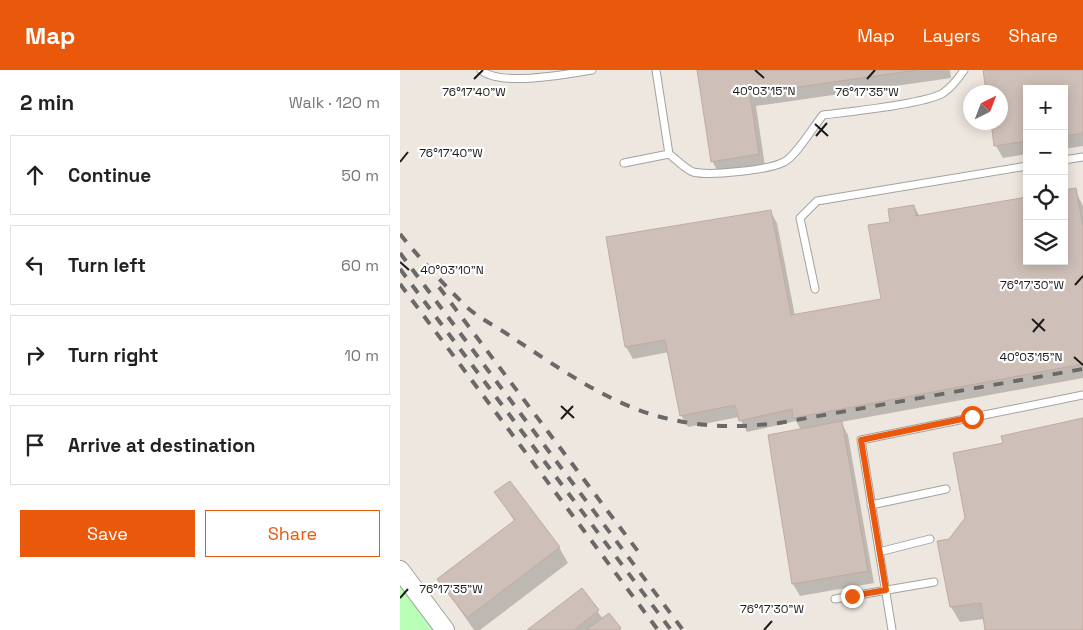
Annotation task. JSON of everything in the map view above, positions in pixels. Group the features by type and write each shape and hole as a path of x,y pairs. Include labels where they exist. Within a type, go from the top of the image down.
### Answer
{"street":[{"path":"400,570 445,630"}],"lane":[{"path":"481,70 485,74 511,78 540,78 592,70"},
{"path":"656,70 669,154 691,171 706,174 758,168 784,162 798,150 808,133 823,115 915,101 941,94 957,80 964,70"},
{"path":"624,162 669,154"},
{"path":"1068,159 1083,157"},
{"path":"815,289 800,218 817,200 1023,167"},
{"path":"892,630 861,440 1083,395"},
{"path":"872,505 946,489"},
{"path":"879,552 930,539"},
{"path":"835,599 934,582"}],"green space":[{"path":"400,570 445,630 400,630"}],"building":[{"path":"697,70 917,70 750,94 759,154 711,162"},
{"path":"983,70 1083,70 1083,133 1068,135 1068,85 1023,85 1023,142 994,146 992,130 1008,130 1008,85 985,85"},
{"path":"1076,188 1083,227 1083,364 793,418 792,409 739,421 735,405 680,416 665,340 625,347 606,237 771,210 791,315 881,299 868,225 890,222 888,209 914,205 916,216 1023,198 1023,265 1068,265 1068,189"},
{"path":"1083,418 1083,630 985,630 981,603 950,607 937,541 949,539 965,518 953,453 1003,443 1001,436"},
{"path":"842,421 868,571 792,584 768,435"},
{"path":"510,481 560,547 467,618 437,579 515,520 494,492"},
{"path":"582,588 599,610 574,630 527,630"},
{"path":"609,613 621,628 619,630 586,630"}],"railway":[{"path":"400,234 442,282 479,317 610,398 652,415 687,423 726,426 779,423 1083,369"},
{"path":"400,253 683,630"},
{"path":"400,269 671,630"},
{"path":"400,284 658,630"},
{"path":"439,287 643,558"}],"route":[{"path":"852,596 886,590 861,440 972,417"}]}
